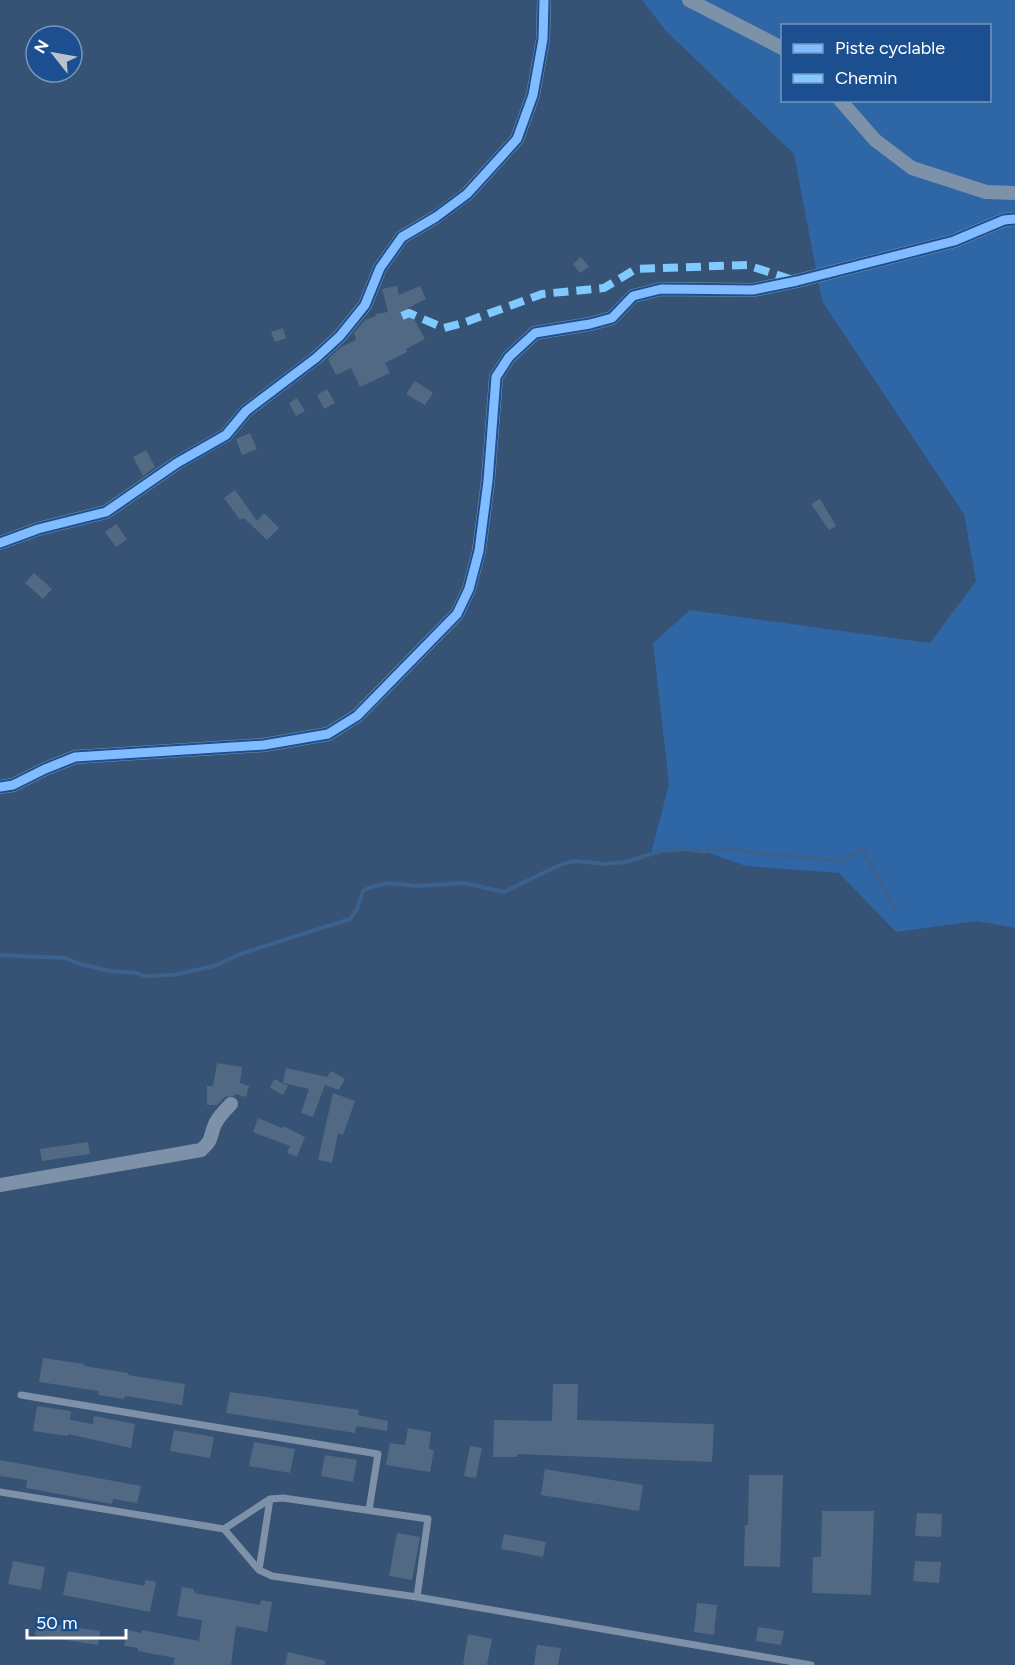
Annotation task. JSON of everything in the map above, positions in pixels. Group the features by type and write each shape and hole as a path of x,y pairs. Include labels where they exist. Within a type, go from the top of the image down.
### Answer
{"street":[{"path":"0,543 38,529 106,512 177,463 226,435 246,411 316,358 340,336 365,304 380,268 402,237 436,217 467,194 517,139 533,95 543,39 544,0"},
{"path":"689,0 781,47"},
{"path":"842,102 875,140 912,168 986,192 1015,193"},
{"path":"0,787 13,785 75,757 264,746 328,734 357,716 457,614 469,589 479,551 488,481 496,377 509,357 535,333 612,318 633,296 661,289 753,290 954,241 1004,220 1015,219"},
{"path":"0,1185 201,1150 212,1141 214,1127 219,1117 231,1104"}],"lane":[{"path":"21,1395 378,1454 369,1510"},
{"path":"0,1492 224,1529 259,1570 272,1576 417,1597 811,1665"},
{"path":"259,1570 270,1498"},
{"path":"224,1529 270,1498 428,1519 417,1597"}],"shaded area":[{"path":"642,0 1015,0 1015,928 977,921 896,932 839,873 746,866 700,850 651,854 669,784 653,643 690,610 930,643 976,581 964,514 822,301 794,154 666,31"}],"building":[{"path":"581,257 589,267 580,273 573,264"},
{"path":"397,286 399,295 420,286 426,299 408,308 425,339 406,349 407,352 385,363 390,373 360,387 351,368 336,375 328,359 341,347 356,340 354,333 365,320 376,316 375,314 388,312 382,289"},
{"path":"283,328 286,338 275,342 271,332"},
{"path":"415,381 433,393 425,405 406,394"},
{"path":"327,389 335,403 324,409 317,395"},
{"path":"297,398 305,411 296,416 289,403"},
{"path":"250,433 257,449 242,455 236,439"},
{"path":"146,450 155,467 143,476 133,457"},
{"path":"235,490 257,521 264,513 279,528 267,540 244,518 240,520 224,498"},
{"path":"820,499 836,526 829,530 811,504"},
{"path":"116,524 127,539 116,547 105,532"},
{"path":"34,573 52,589 43,599 25,583"},
{"path":"217,1063 242,1067 240,1083 249,1086 246,1097 235,1094 225,1097 217,1105 207,1105 207,1086 213,1086"},
{"path":"286,1068 327,1077 331,1071 345,1079 339,1090 325,1085 313,1117 301,1113 309,1089 283,1083"},
{"path":"274,1079 288,1086 283,1095 270,1088"},
{"path":"333,1093 355,1101 343,1135 338,1133 332,1163 318,1160"},
{"path":"258,1118 282,1128 283,1126 305,1137 297,1157 287,1153 290,1146 253,1132"},
{"path":"88,1142 90,1154 42,1161 40,1149"},
{"path":"43,1358 185,1384 182,1405 125,1396 124,1399 98,1395 99,1391 39,1382"},
{"path":"553,1384 578,1384 577,1420 714,1424 712,1462 518,1454 517,1457 493,1457 494,1420 552,1421"},
{"path":"230,1392 359,1410 358,1415 388,1421 387,1431 356,1426 355,1433 226,1413"},
{"path":"37,1406 71,1411 70,1420 93,1424 94,1416 135,1424 131,1448 68,1434 68,1436 33,1431"},
{"path":"408,1428 431,1432 429,1449 434,1450 430,1472 386,1465 390,1443 405,1445"},
{"path":"174,1430 214,1437 210,1458 170,1451"},
{"path":"254,1442 295,1449 290,1473 249,1466"},
{"path":"470,1446 482,1448 476,1478 464,1476"},
{"path":"325,1455 357,1460 353,1482 321,1476"},
{"path":"0,1460 141,1486 137,1503 113,1499 112,1504 26,1488 27,1480 0,1476"},
{"path":"545,1469 643,1485 639,1511 541,1495"},
{"path":"749,1475 783,1475 780,1567 744,1566"},
{"path":"822,1511 874,1511 871,1595 812,1593 813,1557 821,1557"},
{"path":"917,1513 942,1514 941,1537 915,1536"},
{"path":"397,1533 420,1537 412,1580 389,1576"},
{"path":"504,1534 546,1542 543,1557 501,1549"},
{"path":"13,1561 45,1567 41,1590 8,1584"},
{"path":"915,1561 941,1562 939,1583 913,1581"},
{"path":"68,1571 144,1586 146,1580 156,1582 150,1612 63,1595"},
{"path":"182,1587 194,1589 194,1593 260,1605 261,1600 272,1602 267,1632 236,1626 231,1665 173,1665 175,1658 124,1646 127,1630 141,1633 142,1630 199,1641 202,1620 177,1616"},
{"path":"697,1603 717,1605 714,1635 694,1632"},
{"path":"37,1622 100,1631 98,1645 35,1635"},
{"path":"758,1627 784,1631 781,1645 756,1641"},
{"path":"468,1634 492,1639 487,1665 463,1665"},
{"path":"537,1645 561,1648 558,1665 534,1665"},
{"path":"288,1652 326,1661 325,1665 285,1665"}],"waterway":[{"path":"0,955 65,958 110,971 137,973 144,976 173,975 214,966 243,953 350,919 357,909 363,891 371,887 388,883 417,886 464,883 504,892 562,864 576,861 605,864 625,862 680,848 704,852 713,848 841,861 862,849 896,910"}],"marked path":[{"path":"402,316 409,313 444,328 542,294 604,288 636,269 747,265 793,280"}],"cycle path":[{"path":"0,543 38,529 106,512 177,463 226,435 246,411 316,358 340,336 365,305 380,268 402,237 436,217 467,194 517,139 533,95 543,39 544,0"},
{"path":"0,787 13,785 75,757 264,745 328,734 357,716 457,614 469,589 479,551 488,481 496,377 509,357 535,333 612,318 633,296 661,289 753,290 954,241 1004,220 1015,219"}]}
